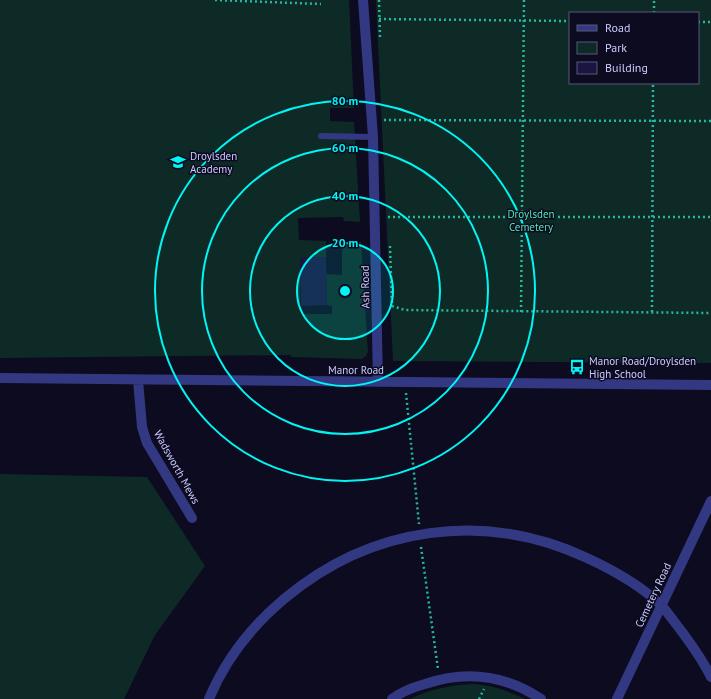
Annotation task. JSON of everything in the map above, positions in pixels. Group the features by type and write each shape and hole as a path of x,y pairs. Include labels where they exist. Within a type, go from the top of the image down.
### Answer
{"street":[{"name":"Ash Road","path":"363,0 373,136 378,382"},
{"name":"Manor Road","path":"0,378 711,385"},
{"name":"Wadsworth Mews","path":"138,380 142,427 147,443 192,518"},
{"name":"Cemetery Road","path":"617,699 711,502"},
{"path":"209,699 214,686 230,659 248,636 272,610 295,590 330,567 349,557 383,544 420,534 458,530 511,533 533,538 557,545 601,564 627,580 661,606 686,637 711,677"},
{"path":"392,699 413,688 439,679 463,676 484,677 514,684 541,699"}],"lane":[{"path":"321,136 373,136"}],"path":[{"path":"216,0 321,4"},
{"path":"378,0 380,42"},
{"path":"521,312 524,0"},
{"path":"654,0 654,12"},
{"path":"379,19 569,21"},
{"path":"699,22 711,22"},
{"path":"652,313 653,84"},
{"path":"384,112 384,128"},
{"path":"384,120 711,121"},
{"path":"388,210 389,225"},
{"path":"388,217 711,217"},
{"path":"389,239 392,306 405,310 711,313"}],"green space":[{"name":"Droylsden Academy","path":"0,0 349,0 354,108 330,108 330,121 354,122 360,222 344,221 343,217 298,218 299,240 326,241 326,257 300,258 300,314 332,314 332,306 327,305 326,274 342,275 342,242 361,242 368,352 366,356 362,359 291,357 291,355 0,358"},
{"name":"Droylsden Cemetery","path":"376,0 711,0 711,363 393,361"},
{"path":"0,474 147,477 205,566 155,635 124,699 0,699"},
{"path":"474,684 500,689 525,699 410,699 441,688"}],"building":[{"path":"326,257 327,305 301,306 300,258"}],"place":[{"name":"Droylsden Academy","path":"178,162"},
{"name":"Manor Road/Droylsden High School","path":"577,367"}]}
